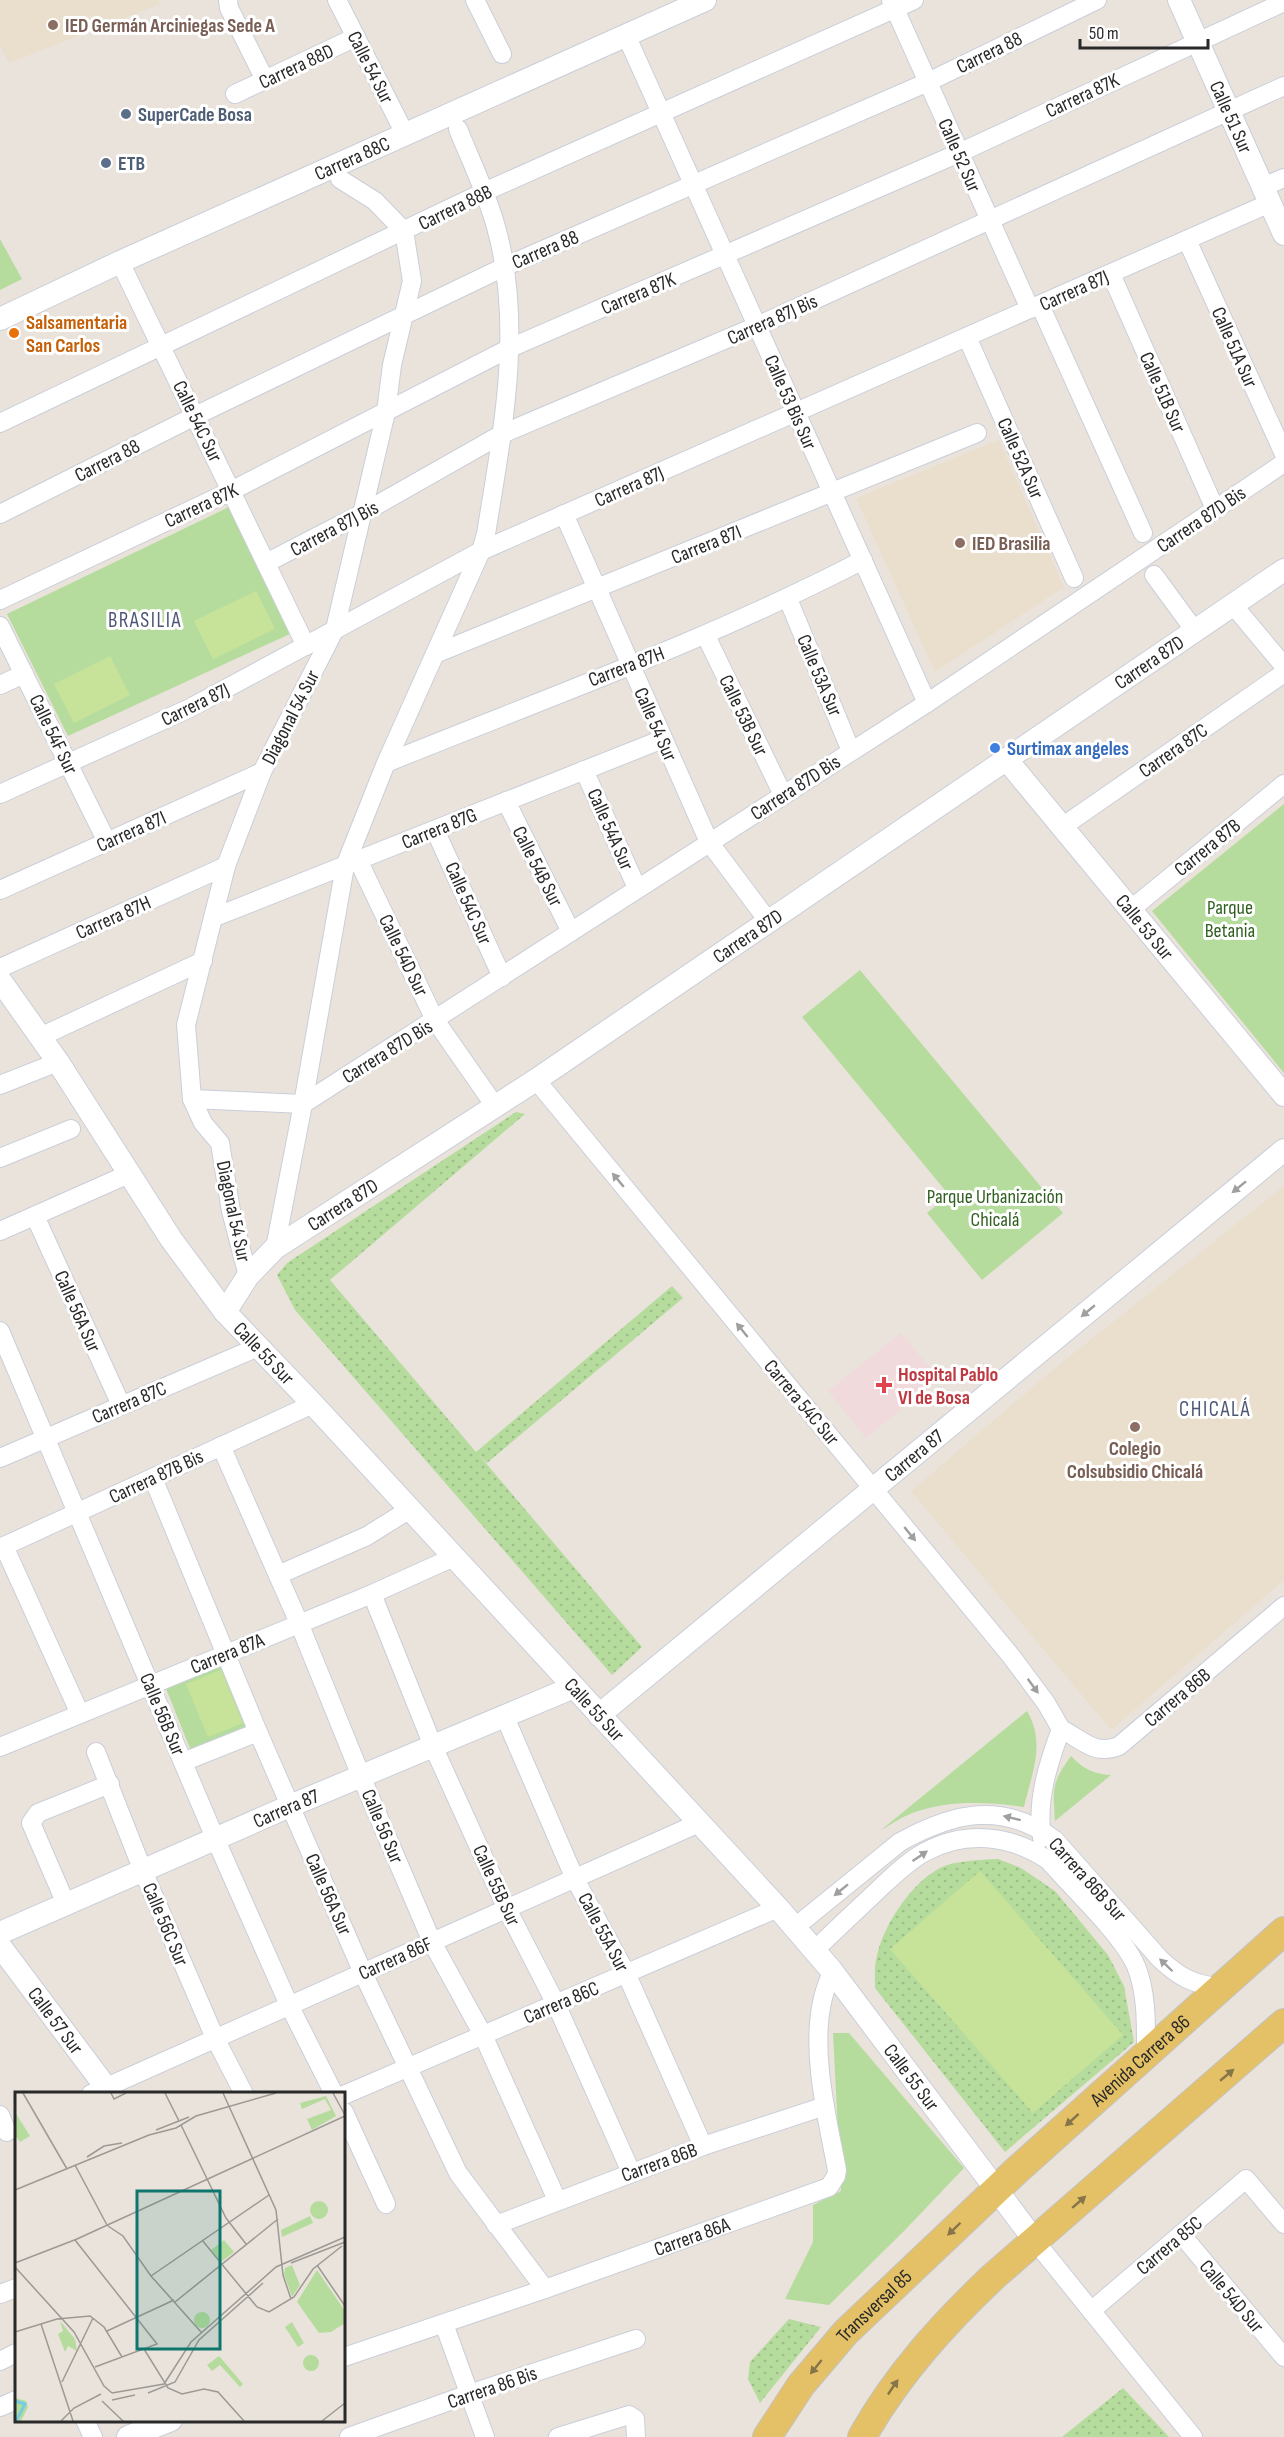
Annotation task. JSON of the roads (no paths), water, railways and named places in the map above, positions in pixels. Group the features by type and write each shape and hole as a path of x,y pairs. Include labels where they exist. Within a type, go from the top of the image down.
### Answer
{"main road":[{"name":"Avenida Carrera 86","path":"996,2189 1146,2052 1284,1931"},
{"path":"862,2437 896,2383 957,2311 1284,2024"},
{"name":"Transversal 85","path":"767,2437 801,2385 838,2341 996,2189"}],"street":[{"path":"228,0 229,8 265,80"},
{"name":"Calle 54 Sur","path":"337,0 405,134"},
{"path":"475,0 502,54"},
{"name":"Carrera 88C","path":"0,319 120,262 705,0"},
{"name":"Carrera 88B","path":"0,423 484,192 661,113 893,4 914,0"},
{"name":"Carrera 88","path":"0,514 195,416 504,267 928,82 1098,0"},
{"name":"Calle 51 Sur","path":"1179,0 1284,234"},
{"name":"Carrera 87K","path":"0,600 231,491 510,348 960,153 1197,40 1284,2"},
{"name":"Calle 52 Sur","path":"893,4 990,221 1035,307 1143,533"},
{"name":"Calle 53 Bis Sur","path":"626,35 927,703"},
{"name":"Carrera 88D","path":"235,94 356,37"},
{"name":"Carrera 87J Bis","path":"266,563 361,514 502,435 758,326 1284,86"},
{"name":"Diagonal 54 Sur","path":"274,1248 352,863 386,763 481,550 486,534 502,435 510,348 504,267 496,228 458,129"},
{"name":"Carrera 87J","path":"0,794 190,708 481,550 1187,240 1267,195 1284,177"},
{"path":"340,178 375,201 404,231"},
{"name":"Diagonal 54 Sur","path":"248,1276 231,1210 220,1143 202,1123 192,1099 186,1025 226,866 262,772 335,628 386,412 392,365 412,281 404,231"},
{"name":"Calle 51A Sur","path":"1187,240 1284,454"},
{"name":"Calle 54C Sur","path":"120,262 306,646"},
{"name":"Calle 51B Sur","path":"1111,274 1215,509"},
{"name":"Calle 52A Sur","path":"967,337 1074,578"},
{"name":"Carrera 87I","path":"435,654 977,432"},
{"name":"Carrera 87D Bis","path":"303,1104 927,703 1284,463"},
{"name":"Calle 54 Sur","path":"564,514 709,842 769,922"},
{"name":"Carrera 87H","path":"386,763 630,664 706,636 788,599 862,560"},
{"name":"Carrera 87D","path":"225,1312 248,1276 274,1248 536,1080 1284,570"},
{"path":"1154,575 1195,631"},
{"name":"Calle 53A Sur","path":"788,599 851,751"},
{"path":"1233,605 1284,666"},
{"name":"Calle 54F Sur","path":"0,626 107,842"},
{"name":"Calle 53B Sur","path":"706,636 783,795"},
{"name":"Carrera 87C","path":"1062,827 1284,673"},
{"path":"0,685 24,674"},
{"name":"Carrera 87G","path":"215,917 663,739"},
{"name":"Calle 53 Sur","path":"1006,759 1284,1095"},
{"name":"Calle 54A Sur","path":"584,770 637,888"},
{"name":"Carrera 87I","path":"0,890 262,772"},
{"name":"Carrera 87B","path":"1130,910 1284,784"},
{"name":"Calle 54B Sur","path":"506,801 571,932"},
{"name":"Calle 54C Sur","path":"435,830 502,976"},
{"name":"Calle 54D Sur","path":"352,863 435,1020 495,1106"},
{"name":"Carrera 87H","path":"0,968 226,866"},
{"path":"40,1037 203,961"},
{"name":"Calle 55 Sur","path":"0,980 58,1062 131,1173 171,1239 225,1312 574,1687 832,1971 1035,2241 1192,2437"},
{"path":"0,1085 58,1062"},
{"name":"Carrera 54C Sur","path":"536,1080 1011,1656 1046,1703 1061,1729"},
{"path":"192,1099 303,1104"},
{"path":"0,1158 71,1129"},
{"name":"Carrera 87","path":"599,1715 1284,1150"},
{"path":"0,1231 131,1173"},
{"name":"Calle 56A Sur","path":"35,1216 121,1406"},
{"name":"Calle 56B Sur","path":"0,1331 215,1838 289,2006 333,2092"},
{"name":"Carrera 87C","path":"0,1458 258,1347"},
{"name":"Carrera 87B Bis","path":"2,1547 313,1404"},
{"name":"Calle 56 Sur","path":"221,1446 299,1623 432,1942 483,2035 557,2200"},
{"name":"Calle 56A Sur","path":"153,1478 290,1806 363,1972 410,2067 458,2173 545,2289"},
{"path":"278,1575 367,1536 410,1509"},
{"path":"2,1547 80,1714"},
{"name":"Carrera 87A","path":"2,1742 80,1714 372,1594 454,1557"},
{"name":"Calle 55B Sur","path":"372,1594 433,1746 507,1909 556,2004 631,2172"},
{"name":"Carrera 86B","path":"1061,1729 1097,1750 1119,1746 1284,1606"},
{"name":"Carrera 87","path":"0,1933 215,1838 574,1687"},
{"name":"Calle 55A Sur","path":"505,1717 575,1878 626,1973 703,2146"},
{"path":"1048,1860 1040,1829 1042,1793 1061,1729"},
{"path":"183,1762 258,1732"},
{"name":"Calle 56C Sur","path":"96,1752 143,1871 215,2038 243,2092"},
{"path":"66,1904 31,1823 38,1813 110,1784"},
{"name":"Carrera 86B Sur","path":"794,1928 900,1842 940,1821 987,1814 1011,1817 1040,1829 1064,1848 1175,1974 1191,1983 1219,1988"},
{"name":"Carrera 86F","path":"102,2091 215,2038 699,1823"},
{"name":"Carrera 86B Sur","path":"814,1951 895,1875 924,1852 953,1841 985,1838 1012,1841 1048,1860 1128,1952 1136,1967 1146,2007 1146,2052"},
{"name":"Carrera 86C","path":"345,2095 777,1908"},
{"name":"Calle 57 Sur","path":"0,1946 102,2091"},
{"name":"Carrera 86A","path":"345,2357 545,2289 829,2187 837,2170 825,2106 819,2042 822,1999 832,1971"},
{"name":"Carrera 86B","path":"496,2225 631,2172 825,2106"},
{"path":"345,2114 386,2204"},
{"path":"0,2115 8,2132"},
{"name":"Carrera 85C","path":"1091,2311 1246,2179 1284,2224"},
{"name":"Calle 54D Sur","path":"1181,2234 1284,2357"},
{"path":"0,2294 15,2288"},
{"path":"444,2324 485,2437"},
{"name":"Carrera 86 Bis","path":"349,2437 469,2394 636,2339"},
{"path":"0,2361 15,2354"},
{"path":"0,2408 15,2400"},
{"path":"558,2437 597,2430 629,2415 633,2416 636,2437"},
{"path":"86,2422 93,2437"},
{"path":"128,2437 168,2422"}],"place":[{"name":"IED Germán Arciniegas Sede A","path":"53,25"},
{"name":"SuperCade Bosa","path":"126,114"},
{"name":"ETB","path":"106,163"},
{"name":"Salsamentaria San Carlos","path":"14,333"},
{"name":"IED Brasilia","path":"960,543"},
{"name":"Surtimax angeles","path":"995,748"},
{"name":"Hospital Pablo VI de Bosa","path":"884,1385"},
{"name":"Colegio Colsubsidio Chicalá","path":"1135,1427"}],"district":[{"name":"BRASILIA","path":"145,620"},
{"name":"CHICALÁ","path":"1215,1409"}],"park label":[{"name":"Parque Betania","path":"1230,918"},
{"name":"Parque Urbanización Chicalá","path":"995,1208"}]}
